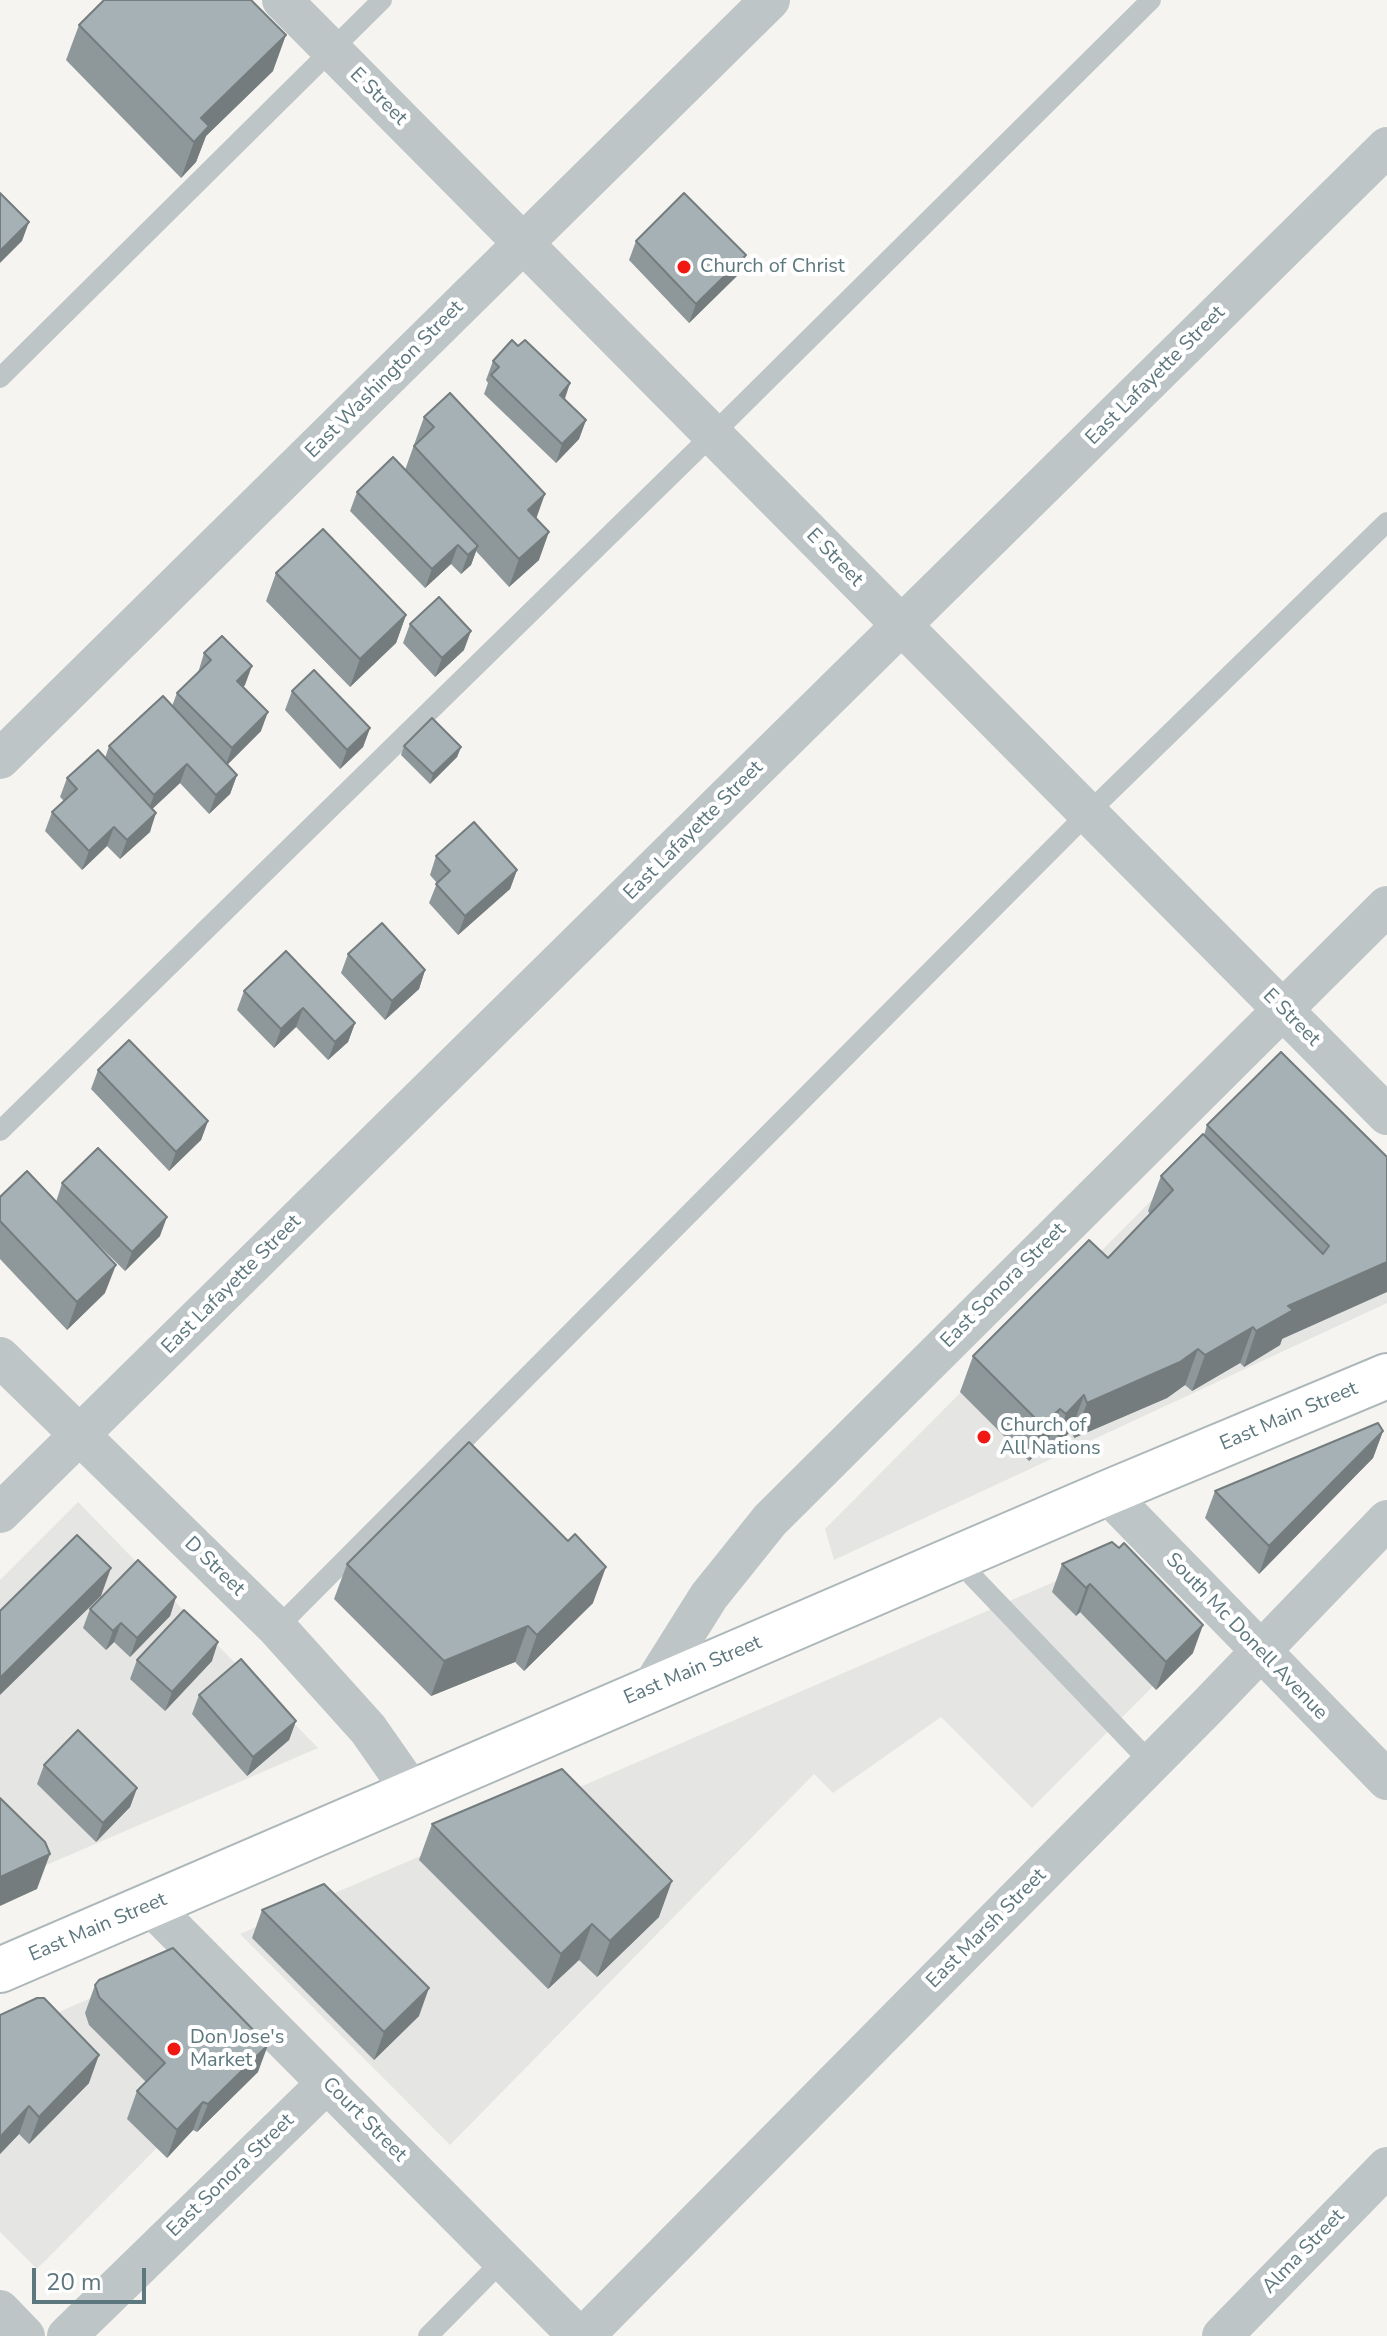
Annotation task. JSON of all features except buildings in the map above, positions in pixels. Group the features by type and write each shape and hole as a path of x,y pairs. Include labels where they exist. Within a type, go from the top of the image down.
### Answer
{"main road":[{"name":"East Main Street","path":"0,1970 955,1558 1387,1376"}],"street":[{"name":"E Street","path":"282,0 1387,1115"},
{"name":"East Washington Street","path":"0,759 770,0"},
{"name":"East Lafayette Street","path":"0,1513 1387,147"},
{"name":"East Sonora Street","path":"650,1690 709,1596 770,1520 1387,906"},
{"name":"D Street","path":"0,1357 277,1628 368,1729 412,1792"},
{"name":"South Mc Donell Avenue","path":"1107,1493 1387,1780"},
{"name":"East Marsh Street","path":"581,2336 1151,1763 1387,1520"},
{"name":"Court Street","path":"150,1905 581,2336"},
{"name":"East Sonora Street","path":"67,2336 327,2083"},
{"name":"Alma Street","path":"1222,2336 1387,2167"},
{"path":"0,2310 25,2336"}],"lane":[{"path":"0,378 382,0"},
{"path":"0,1131 713,434 1151,0"},
{"path":"277,1628 1089,812 1387,522"},
{"path":"955,1558 1151,1763"},
{"path":"428,2336 503,2260"}],"shaded area":[{"path":"1273,1078 1387,1192 1387,1303 834,1560 825,1529"},
{"path":"78,1502 318,1748 0,1885 0,1580"},
{"path":"1100,1562 1188,1651 1032,1808 941,1717 833,1793 814,1774 450,2145 240,1934"},
{"path":"157,1969 245,2059 37,2269 0,2232 0,2038"}],"place":[{"name":"Church of Christ","path":"684,267"},
{"name":"Church of All Nations","path":"984,1437"},
{"name":"Don Jose's Market","path":"174,2049"}]}
